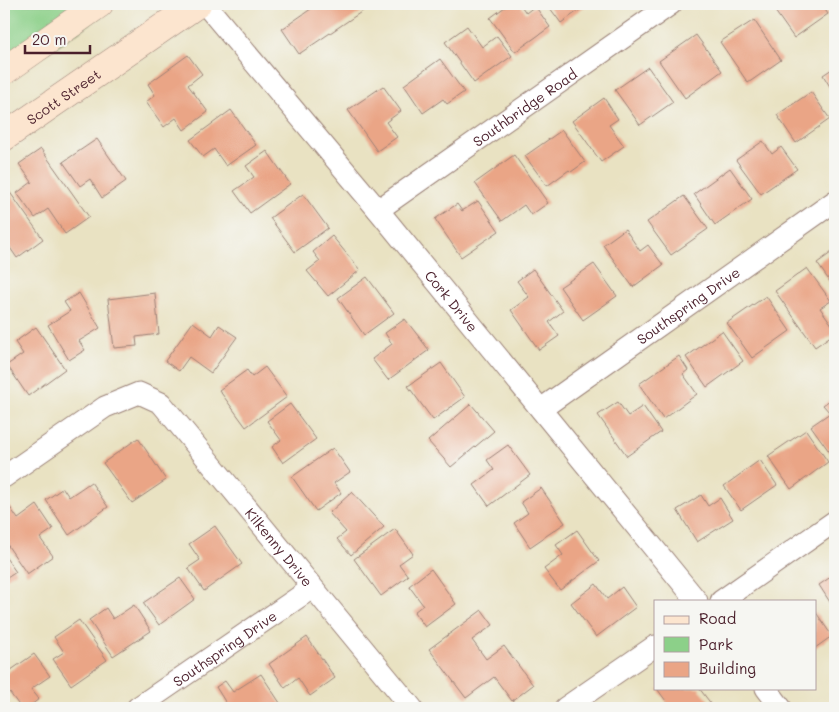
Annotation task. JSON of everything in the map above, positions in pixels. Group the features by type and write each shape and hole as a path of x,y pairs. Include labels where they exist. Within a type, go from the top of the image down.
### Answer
{"main road":[{"path":"4,71 99,4"},
{"name":"Scott Street","path":"4,137 197,4"}],"street":[{"name":"Cork Drive","path":"205,4 378,210 696,600"},
{"name":"Southbridge Road","path":"378,210 671,4"},
{"name":"Southspring Drive","path":"541,409 835,200"},
{"name":"Kilkenny Drive","path":"4,477 105,406 139,393 161,403 412,708"},
{"path":"722,600 835,521"},
{"name":"Southspring Drive","path":"137,708 312,588"},
{"path":"565,708 654,647"},
{"path":"768,690 782,708"}],"green space":[{"path":"4,4 119,4 4,82"}],"building":[{"path":"318,4 373,4 299,54 282,29"},
{"path":"509,4 520,4 526,13 535,6 550,27 515,52 490,18"},
{"path":"547,4 588,4 561,23"},
{"path":"770,4 821,4 828,14 794,38"},
{"path":"754,20 781,60 748,83 720,42"},
{"path":"467,26 482,47 497,36 512,56 474,83 445,42"},
{"path":"696,35 722,71 685,98 659,61"},
{"path":"188,55 202,74 188,85 208,112 184,130 176,118 164,127 146,102 155,95 148,84"},
{"path":"440,59 464,92 447,104 443,99 423,113 404,85"},
{"path":"648,67 673,102 640,125 615,90"},
{"path":"835,67 835,95 823,75"},
{"path":"383,86 401,111 386,122 397,137 377,151 348,110"},
{"path":"811,92 830,119 796,143 777,115"},
{"path":"604,98 618,119 609,125 624,146 601,162 572,121"},
{"path":"231,110 256,145 226,166 214,149 203,157 190,140"},
{"path":"562,130 585,162 571,172 569,170 547,186 525,156"},
{"path":"97,139 126,181 102,198 90,179 80,186 63,162"},
{"path":"763,141 772,154 781,147 797,169 761,194 736,160"},
{"path":"41,149 89,217 65,234 48,209 35,218 17,193 32,182 19,164"},
{"path":"267,151 290,184 250,213 234,191 254,177 246,166"},
{"path":"514,155 548,203 531,215 524,205 502,221 475,183"},
{"path":"730,168 752,199 715,225 694,194"},
{"path":"4,184 43,239 17,258 4,239"},
{"path":"303,194 328,228 295,252 270,218"},
{"path":"684,196 708,229 671,255 647,222"},
{"path":"478,201 499,231 461,257 435,219 457,204 462,211"},
{"path":"625,229 640,251 648,245 663,265 633,287 603,245"},
{"path":"332,236 360,270 328,296 307,271 320,261 313,252"},
{"path":"835,250 835,289 817,263"},
{"path":"594,264 617,296 583,320 560,287"},
{"path":"807,268 831,301 820,308 835,329 835,333 815,347 775,291"},
{"path":"533,269 563,311 549,322 559,336 539,350 511,310 529,297 517,281"},
{"path":"367,277 394,313 364,335 338,298"},
{"path":"79,293 100,328 79,341 85,350 69,360 48,325 70,311 64,302"},
{"path":"155,293 159,334 136,337 137,346 114,348 108,299"},
{"path":"766,296 790,331 752,358 727,323"},
{"path":"405,319 429,350 388,380 372,359 392,344 385,333"},
{"path":"193,322 212,336 219,325 237,337 211,373 189,357 179,371 165,361"},
{"path":"36,327 65,369 28,396 7,365 23,354 15,342"},
{"path":"722,331 743,361 707,387 686,357"},
{"path":"679,356 688,370 683,374 697,394 663,419 639,384"},
{"path":"441,363 465,397 433,420 408,386"},
{"path":"265,367 287,397 246,427 219,390 247,370 252,377"},
{"path":"835,396 835,451 831,454 811,426 830,413 823,405"},
{"path":"618,402 628,416 643,406 661,432 627,456 598,415"},
{"path":"290,404 316,439 283,463 272,447 281,440 267,421"},
{"path":"471,404 494,431 451,467 428,441"},
{"path":"806,430 828,462 791,489 768,456"},
{"path":"138,438 166,480 132,503 103,463"},
{"path":"508,445 530,475 489,506 474,485 494,470 487,460"},
{"path":"333,448 350,472 334,483 341,493 316,511 292,477"},
{"path":"760,460 777,485 741,510 724,486"},
{"path":"91,482 108,507 69,535 46,500 63,488 69,497"},
{"path":"541,488 565,523 530,547 514,523 528,513 521,502"},
{"path":"352,492 384,527 351,555 337,539 346,532 329,513"},
{"path":"701,495 708,506 720,498 733,519 697,542 677,510"},
{"path":"7,503 18,519 37,505 53,529 40,538 53,556 27,574 4,540 4,506"},
{"path":"215,526 242,564 204,591 188,568 200,560 189,544"},
{"path":"395,529 413,554 399,564 408,576 381,596 354,559"},
{"path":"577,530 599,561 560,590 544,569 563,555 556,545"},
{"path":"4,555 16,572 4,580"},
{"path":"431,569 456,604 425,627 414,612 423,605 409,586"},
{"path":"835,574 835,610 819,585"},
{"path":"180,578 195,599 159,625 143,603"},
{"path":"596,584 607,599 622,587 636,607 596,637 571,603"},
{"path":"134,605 151,631 113,656 89,620 106,608 113,619"},
{"path":"482,610 493,625 472,640 486,659 504,646 533,685 512,701 494,677 466,698 429,649"},
{"path":"816,612 832,636 816,647"},
{"path":"79,620 107,660 71,685 53,659 64,652 54,637"},
{"path":"307,637 335,678 310,696 298,678 285,688 269,664"},
{"path":"34,654 50,676 31,689 39,699 27,708 21,708 4,685 4,675"},
{"path":"261,674 282,706 279,708 229,708 216,687 225,681 233,692"},
{"path":"658,690 701,690 712,705 707,708 671,708"}]}
